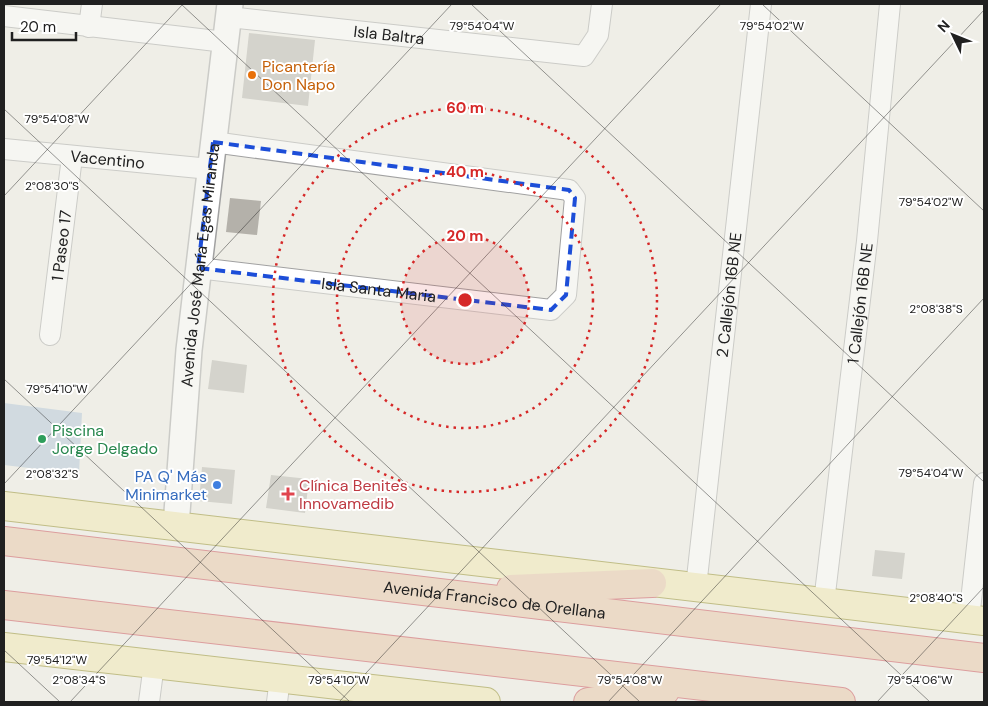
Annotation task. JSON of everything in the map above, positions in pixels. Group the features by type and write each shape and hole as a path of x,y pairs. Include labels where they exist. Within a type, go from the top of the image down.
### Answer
{"highway":[{"name":"Avenida Francisco de Orellana","path":"4,541 984,658"},
{"path":"428,593 652,583"},
{"path":"4,605 841,702"},
{"path":"588,702 701,686"}],"main road":[{"path":"4,506 977,620"},
{"path":"4,647 154,664 279,690 486,702"}],"street":[{"path":"89,27 92,4"},
{"name":"Isla Baltra","path":"229,11 584,56 598,35 602,4"},
{"name":"2 Callejón 16B NE","path":"696,587 761,4"},
{"name":"1 Callejón 16B NE","path":"824,602 867,241 890,4"},
{"name":"Avenida José María Egas Miranda","path":"176,526 189,350 229,11"},
{"path":"4,16 225,42"},
{"name":"Isla Santa Maria","path":"198,268 551,310 566,295 575,198 569,190 213,142"},
{"name":"Vacentino","path":"4,149 210,169"},
{"name":"1 Paseo 17","path":"50,335 72,157"},
{"path":"977,620 984,483"},
{"path":"150,702 154,664"}],"highlighted area":[{"path":"213,142 569,190 575,198 566,295 551,310 198,268"}],"water":[{"name":"Piscina Jorge Delgado","path":"4,403 82,413 79,474 4,465"}],"building":[{"path":"249,33 315,40 308,106 242,98"},
{"path":"230,198 261,201 257,235 226,232"},
{"path":"212,360 247,365 244,393 208,389"},
{"name":"PA Q' Más Minimarket","path":"202,467 235,470 232,504 199,501"},
{"name":"Clínica Benites Innovamedib","path":"271,475 309,479 305,513 266,508"},
{"path":"875,550 905,553 902,579 872,576"}],"place":[{"name":"Picantería Don Napo","path":"252,75"},
{"name":"Piscina Jorge Delgado","path":"42,439"},
{"name":"PA Q' Más Minimarket","path":"217,485"},
{"name":"Clínica Benites Innovamedib","path":"288,494"}]}
